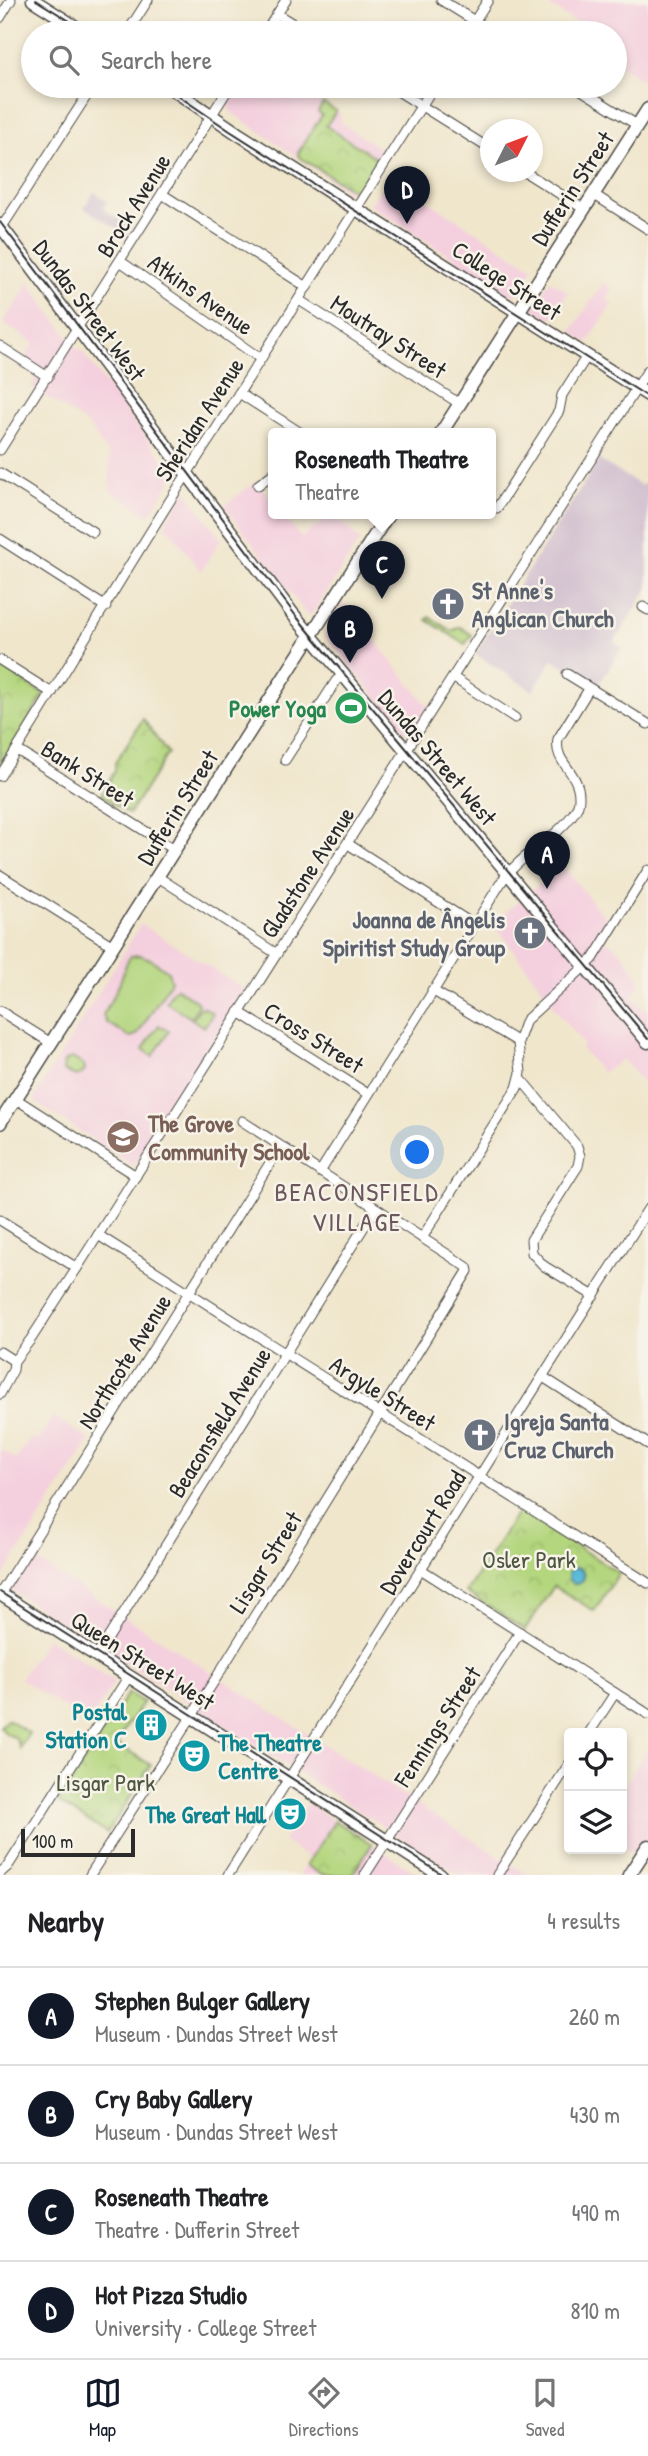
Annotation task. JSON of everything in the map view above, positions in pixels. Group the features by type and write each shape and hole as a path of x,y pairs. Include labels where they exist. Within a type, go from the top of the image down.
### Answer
{"main road":[{"path":"33,0 66,21"},
{"name":"College Street","path":"186,98 643,391"},
{"name":"Dufferin Street","path":"444,428 648,108"},
{"name":"Dundas Street West","path":"1,226 310,636 585,967 646,1036"},
{"name":"Dufferin Street","path":"0,1123 385,519"},
{"name":"Queen Street West","path":"0,1594 440,1875"},
{"path":"634,1873 648,1846"}],"street":[{"path":"0,18 11,0"},
{"path":"135,21 148,0"},
{"path":"273,21 286,0"},
{"path":"442,0 475,21 488,0"},
{"path":"277,14 288,21"},
{"path":"1,226 85,98"},
{"name":"Brock Avenue","path":"0,450 223,98"},
{"path":"409,98 480,142"},
{"name":"Sheridan Avenue","path":"0,776 186,473 426,98"},
{"path":"594,98 637,125"},
{"path":"541,182 584,209"},
{"name":"Moutray Street","path":"162,194 307,287"},
{"path":"593,194 648,229"},
{"name":"Atkins Avenue","path":"120,261 261,359"},
{"name":"Moutray Street","path":"299,300 460,404"},
{"path":"0,346 48,377"},
{"path":"496,505 559,411 562,395 587,356"},
{"name":"Gladstone Avenue","path":"0,1394 13,1370 14,1361 77,1268 406,752 643,391 648,370"},
{"path":"239,393 293,428"},
{"path":"0,473 93,532"},
{"path":"258,485 268,478"},
{"path":"0,539 106,607"},
{"path":"0,660 52,693"},
{"path":"567,674 648,724"},
{"path":"285,760 335,681 343,675"},
{"path":"454,678 515,718"},
{"path":"320,1172 507,873 575,811 579,800 578,786 561,760 557,746 558,739 589,689"},
{"name":"Bank Street","path":"17,750 175,850"},
{"path":"348,844 474,925"},
{"path":"242,1121 422,1238 517,1088 520,1078 518,1042 531,1014 585,967 606,939 648,870"},
{"path":"0,875 113,946"},
{"path":"158,877 277,954"},
{"path":"432,990 518,1042"},
{"path":"0,1011 51,1043"},
{"name":"Cross Street","path":"239,1012 368,1094"},
{"path":"520,1078 573,1141 580,1156 578,1166 531,1240 532,1253 544,1266 594,1296"},
{"path":"16,1099 136,1176"},
{"name":"Northcote Avenue","path":"0,1594 280,1147"},
{"name":"Beaconsfield Avenue","path":"97,1656 375,1209"},
{"name":"Dovercourt Road","path":"228,1875 648,1209"},
{"path":"0,1220 77,1268"},
{"name":"Argyle Street","path":"98,1235 648,1583"},
{"name":"Lisgar Street","path":"90,1875 468,1271 467,1267 422,1238"},
{"path":"0,1352 14,1361"},
{"path":"543,1377 648,1444"},
{"path":"422,1570 648,1714"},
{"name":"Fennings Street","path":"365,1875 520,1632"},
{"path":"0,1873 8,1866 130,1676"},
{"path":"592,1728 615,1693"},
{"path":"497,1875 564,1771"}],"shaded area":[{"path":"540,0 648,0 648,84 627,70 627,21 574,21"},
{"path":"231,98 315,98 341,114 341,123 383,153 359,194 353,195 231,112 228,103"},
{"path":"389,176 533,268 517,295 511,295 370,205"},
{"path":"94,192 107,201 103,209 133,228 128,235 84,208"},
{"path":"550,280 568,292 551,319 533,308"},
{"path":"29,283 174,475 150,515 110,491 109,455 87,424 31,386 37,376 20,366 34,343 3,323"},
{"path":"603,283 612,289 606,299 613,303 587,343 571,332"},
{"path":"599,460 642,486 644,483 648,486 648,589 614,642 622,648 597,687 553,659 533,691 475,654"},
{"path":"257,481 268,496 268,519 287,519 301,538 325,519 339,519 360,541 311,615 307,615 224,506"},
{"path":"186,491 221,539 201,571 165,524"},
{"path":"344,603 428,706 407,735 325,636"},
{"path":"562,865 610,924 602,938 621,951 637,975 640,984 632,997 648,1012 648,1090 623,1059 602,1073 581,1048 584,1045 493,923"},
{"path":"141,924 246,990 133,1166 35,1102 36,1095"},
{"path":"53,1416 90,1440 0,1581 0,1449 16,1459 31,1437 38,1441"},
{"path":"31,1557 528,1875 460,1875 11,1590"},
{"path":"47,1638 114,1681 89,1724 20,1679"},
{"path":"648,1748 648,1863 627,1850 627,1781"},
{"path":"308,1803 420,1875 300,1875 310,1859 283,1841"}],"green space":[{"path":"323,103 336,111 326,126 376,158 357,190 354,191 299,157 298,153 322,115 318,112"},
{"path":"429,617 452,631 460,627 472,635 465,644 427,620"},
{"path":"0,666 44,695 0,766"},
{"path":"143,719 168,753 129,814 101,795 115,771 115,763"},
{"path":"140,955 168,971 171,981 137,1035 130,1037 106,1022 103,1015 119,985 127,962 131,956"},
{"path":"177,988 197,1002 191,1018 166,1002"},
{"path":"203,1007 213,1013 204,1027 192,1019"},
{"path":"159,1025 169,1031 153,1056 143,1049"},
{"path":"72,1058 84,1065 82,1074 76,1076 63,1071 64,1062"},
{"name":"Osler Park","path":"519,1510 619,1573 594,1611 554,1586 525,1630 466,1592"},
{"name":"Lisgar Park","path":"128,1693 143,1702 116,1743 151,1765 107,1833 58,1802"},
{"path":"7,1719 29,1733 20,1748 16,1738 0,1727"},
{"path":"335,1821 372,1844 352,1875 322,1875 306,1865"}],"water":[{"path":"576,1568 582,1570 582,1582 576,1584 570,1582 568,1576 570,1570"}],"tram line":[{"path":"36,0 70,21"},
{"path":"182,98 648,397"},
{"path":"0,222 296,616 648,1039"},
{"path":"0,1592 443,1875"}],"place":[{"name":"Hot Pizza Studio","path":"407,224"},
{"name":"Roseneath Theatre","path":"382,599"},
{"name":"St Anne's Anglican Church","path":"448,604"},
{"name":"Cry Baby Gallery","path":"350,663"},
{"name":"Power Yoga","path":"351,708"},
{"name":"Stephen Bulger Gallery","path":"547,889"},
{"name":"Joanna de Ângelis Spiritist Study Group","path":"530,933"},
{"name":"The Grove Community School","path":"123,1137"},
{"name":"Igreja Santa Cruz Church","path":"480,1435"},
{"name":"Postal Station C","path":"151,1725"},
{"name":"The Theatre Centre","path":"194,1756"},
{"name":"The Great Hall","path":"290,1814"}],"district":[{"name":"BEACONSFIELD VILLAGE","path":"357,1206"}]}
